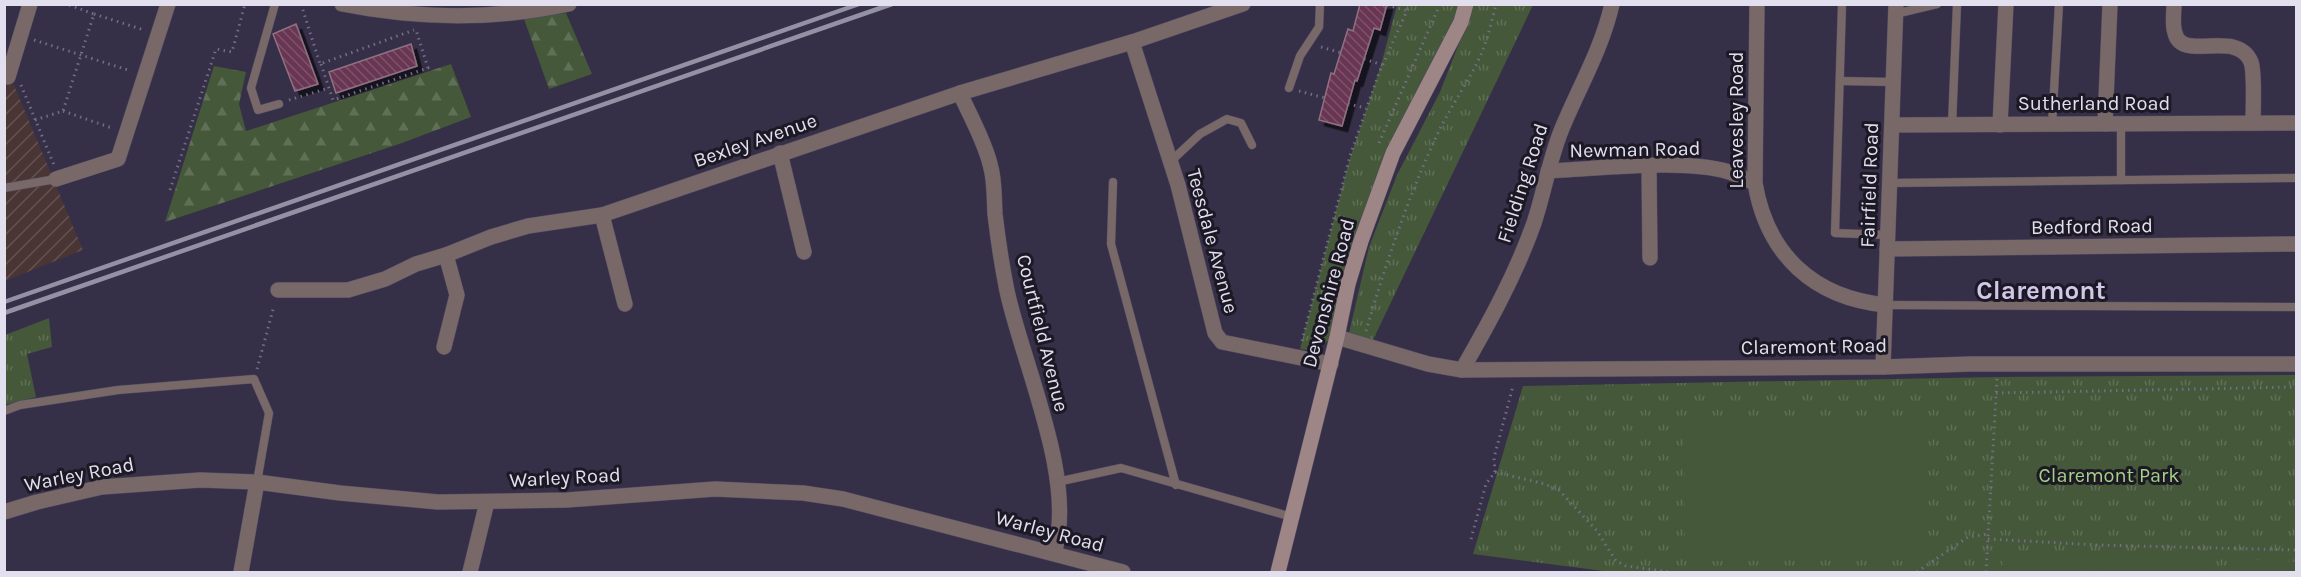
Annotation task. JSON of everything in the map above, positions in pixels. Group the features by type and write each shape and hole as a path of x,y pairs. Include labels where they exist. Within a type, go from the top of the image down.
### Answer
{"main road":[{"name":"Devonshire Road","path":"1278,573 1331,364 1348,284 1393,153 1461,22 1466,4"}],"street":[{"path":"10,71 30,4"},
{"path":"58,178 118,159 168,4"},
{"path":"342,4 428,16 535,12 569,4"},
{"name":"Bexley Avenue","path":"278,290 348,290 385,279 416,264 491,237 528,226 602,215 960,93 1132,42 1243,4"},
{"name":"Fielding Road","path":"1462,370 1493,315 1534,223 1560,134 1608,23 1612,4"},
{"name":"Leavesley Road","path":"1757,4 1755,183 1759,206 1768,229 1792,263 1808,277 1838,294 1859,301 1886,305"},
{"path":"2000,125 2006,4"},
{"path":"2105,124 2110,4"},
{"path":"2174,4 2174,33 2179,42 2187,46 2237,46 2246,54 2252,64 2253,123"},
{"name":"Fairfield Road","path":"1883,367 1896,9"},
{"name":"Teesdale Avenue","path":"1132,42 1170,162 1215,333 1222,342 1331,364"},
{"name":"Courtfield Avenue","path":"960,93 991,165 1000,247 1008,293 1040,403 1057,482 1060,505 1059,536 1054,553"},
{"name":"Sutherland Road","path":"1892,125 2296,123"},
{"path":"780,153 804,252"},
{"path":"1649,167 1650,258"},
{"name":"Newman Road","path":"1548,171 1649,167 1705,168 1729,172 1755,183"},
{"path":"602,215 625,304"},
{"name":"Bedford Road","path":"1888,242 2296,244"},
{"path":"444,347 457,295 446,255"},
{"name":"Claremont Road","path":"1337,337 1428,364 1462,370 1883,367 1971,364 2296,364"},
{"name":"Warley Road","path":"4,512 102,487 200,480 257,482 395,499 487,502 567,500 715,489 803,493 843,499 1123,573"},
{"path":"241,573 257,482"},
{"path":"470,573 487,502"}],"lane":[{"path":"276,4 251,88 258,110 279,104"},
{"path":"1289,88 1300,56 1319,27 1320,4"},
{"path":"1842,4 1835,233 1888,242"},
{"path":"1896,9 1937,4"},
{"path":"1952,125 1957,4"},
{"path":"2052,125 2059,4"},
{"path":"1840,81 1893,82"},
{"path":"1170,162 1200,134 1227,119 1241,123 1252,145"},
{"path":"2121,124 2121,180"},
{"path":"4,188 58,178"},
{"path":"1890,183 2296,178"},
{"path":"1113,182 1111,243 1176,485"},
{"path":"1886,305 2296,307"},
{"path":"4,411 20,405 118,390 254,379 269,412 257,482"},
{"path":"1057,482 1120,468 1292,517"}],"path":[{"path":"66,4 158,35"},
{"path":"170,190 216,49 232,52 245,4"},
{"path":"301,4 333,100 428,68 416,30"},
{"path":"1298,357 1350,156 1366,108 1410,4"},
{"path":"1410,70 1440,4"},
{"path":"1362,344 1386,264 1413,190 1439,131 1477,64 1487,39 1496,4"},
{"path":"1387,5 1408,11"},
{"path":"63,111 94,14"},
{"path":"320,64 416,30 428,16"},
{"path":"21,36 145,76"},
{"path":"1308,43 1342,53"},
{"path":"1364,59 1383,65"},
{"path":"10,71 35,120 58,178"},
{"path":"279,104 329,88"},
{"path":"1289,88 1325,98"},
{"path":"1348,104 1366,108"},
{"path":"35,120 63,111 126,133"},
{"path":"254,379 278,290"},
{"path":"1986,573 1997,377 2002,365"},
{"path":"1471,539 1486,484 1495,472 1494,458 1518,370"},
{"path":"1996,393 2296,387"},
{"path":"1495,472 1545,483 1559,490 1597,531 1616,561 1632,567 1670,573"},
{"path":"1917,573 1968,537 1988,536 2098,545 2296,550"}],"shaded area":[{"path":"5,82 14,85 83,250 5,281"}],"green space":[{"path":"1397,5 1466,5 1393,153 1339,330 1317,348 1300,349 1349,161 1381,65"},
{"path":"1474,5 1533,5 1373,340 1349,333 1369,247 1397,175 1440,92"},
{"path":"566,13 592,74 549,89 524,19"},
{"path":"451,64 471,117 402,143 165,222 214,66 246,72 239,104 246,131"},
{"path":"49,318 52,347 27,354 36,397 5,405 5,335"},
{"name":"Claremont Park","path":"2296,375 2296,572 1611,572 1473,554 1523,386 1997,377"},
{"path":"1684,421 1921,421 1922,560 1685,561"},
{"path":"2003,550 2084,555 2082,572 2002,572"},
{"path":"2100,551 2207,556 2206,572 2099,572"},
{"path":"2231,559 2296,562 2296,572 2230,572"}],"building":[{"path":"1360,4 1387,4 1380,30 1374,28 1357,81 1355,80 1342,126 1319,120 1331,73 1334,74 1348,29 1353,31"},
{"path":"296,24 318,84 295,91 273,34"},
{"path":"411,44 417,66 336,93 329,72"}],"railway":[{"path":"4,302 859,4"},
{"path":"4,313 892,4"}],"district":[{"name":"Claremont","path":"2041,290"}]}
